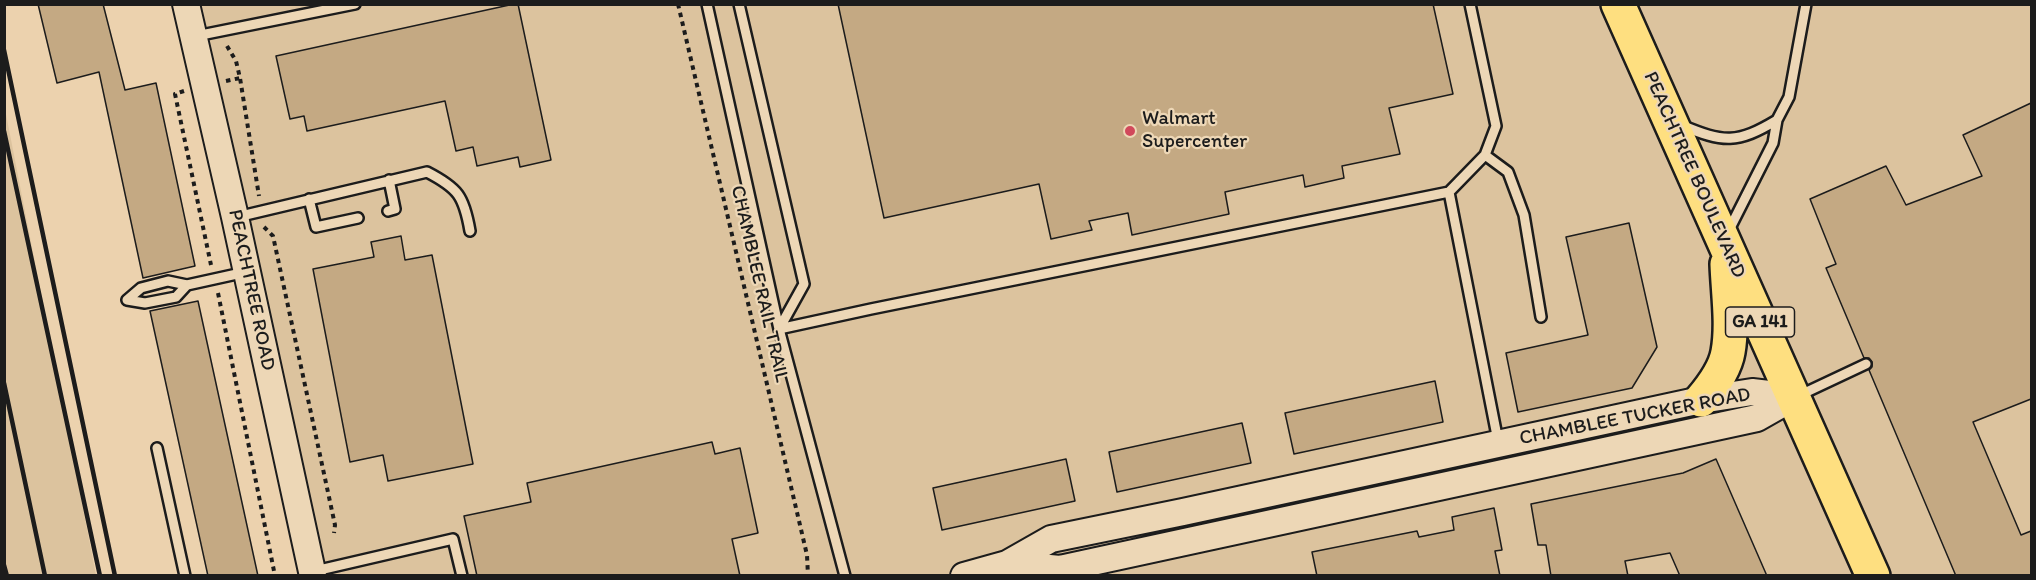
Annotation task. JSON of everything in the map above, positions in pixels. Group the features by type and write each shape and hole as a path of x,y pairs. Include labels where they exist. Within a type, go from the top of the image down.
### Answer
{"highway":[{"name":"PEACHTREE BOULEVARD","path":"1618,4 1873,576"},
{"path":"1701,400 1715,383 1728,354 1730,331 1725,244"}],"main road":[{"name":"PEACHTREE ROAD","path":"186,4 313,574"},
{"name":"CHAMBLEE TUCKER ROAD","path":"964,576 1007,564 1051,539 1701,400 1752,392 1794,398"},
{"name":"CHAMBLEE TUCKER ROAD","path":"1007,564 1060,569 1757,418 1794,398"}],"lane":[{"path":"194,36 220,33 355,4"},
{"path":"707,4 779,329 845,576"},
{"path":"739,4 804,284 779,329"},
{"path":"779,329 1449,192 1485,155 1496,126 1470,4"},
{"path":"1725,244 1773,143 1777,120 1790,97 1806,4"},
{"path":"1670,120 1702,133 1734,140 1757,132 1777,120"},
{"path":"1485,155 1508,172 1524,215 1541,317"},
{"path":"235,217 427,172 452,185 466,209 470,231"},
{"path":"388,211 395,209 389,180"},
{"path":"1449,192 1499,443"},
{"path":"309,199 316,227 358,218"},
{"path":"187,285 176,297 145,303 127,300 141,288 168,281 187,285 246,272"},
{"path":"1794,398 1866,364"},
{"path":"157,448 185,576"},
{"path":"313,574 453,539 462,576"}],"path":[{"name":"CHAMBLEE RAIL TRAIL","path":"678,4 804,544 808,573"},
{"path":"240,78 258,184"},
{"path":"175,94 210,261"},
{"path":"264,229 273,236 335,525 334,534"},
{"path":"218,295 275,576"}],"shaded area":[{"path":"175,5 2031,5 2031,575 299,575"},
{"path":"5,109 96,575 5,575"}],"building":[{"path":"38,4 103,4 125,90 156,83 195,266 143,278 99,72 57,83"},
{"path":"518,4 551,160 520,167 518,157 477,166 473,147 456,151 445,101 307,131 304,116 290,119 276,56"},
{"name":"Walmart Supercenter","path":"838,4 1433,4 1453,94 1389,108 1400,154 1342,166 1344,178 1305,187 1303,175 1225,192 1229,214 1132,235 1128,213 1089,221 1092,230 1051,239 1039,184 884,218"},
{"path":"2031,103 2031,399 1973,422 2021,535 2031,531 2031,576 1956,576 1869,370 1872,362 1869,358 1864,358 1826,268 1836,264 1810,199 1886,166 1906,205 1982,176 1963,135"},
{"path":"1629,223 1657,347 1632,388 1518,412 1506,353 1588,335 1566,237"},
{"path":"401,236 405,260 432,255 473,464 388,481 383,455 350,462 313,269 374,257 371,242"},
{"path":"198,301 258,576 208,576 150,311"},
{"path":"1435,381 1443,422 1294,454 1285,413"},
{"path":"1242,423 1251,463 1117,492 1109,452"},
{"path":"712,442 715,454 740,448 758,533 732,539 740,576 477,576 464,516 531,502 527,483"},
{"path":"1066,459 1075,501 942,530 933,488"},
{"path":"1716,459 1767,576 1680,576 1670,553 1625,561 1628,576 1551,576 1546,545 1538,545 1531,504 1683,473"},
{"path":"1494,508 1502,550 1495,551 1500,576 1317,576 1312,552 1417,531 1419,537 1454,530 1452,517"}],"railway":[{"path":"4,50 115,576"},
{"path":"4,131 100,576"},
{"path":"4,383 45,576"},
{"path":"4,565 7,576"}],"place":[{"name":"Walmart Supercenter","path":"1130,131"}]}
